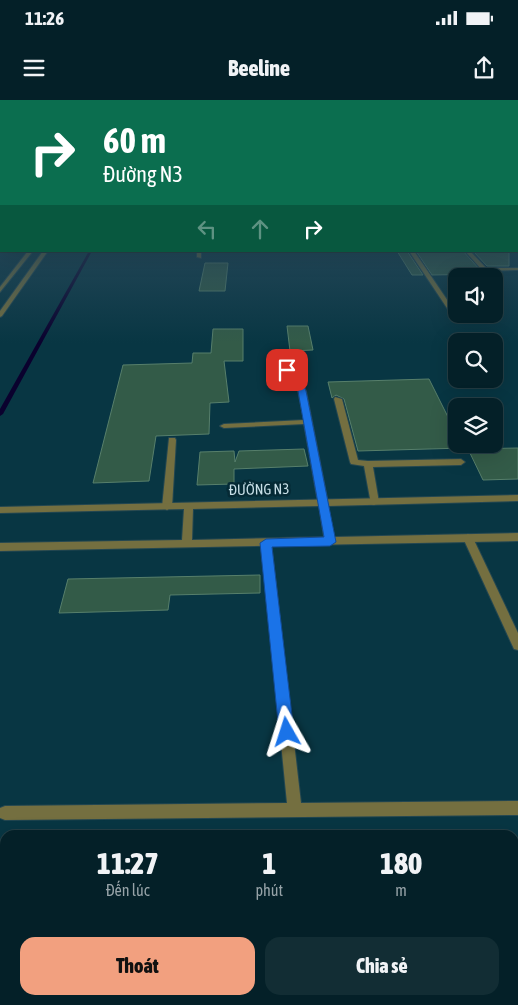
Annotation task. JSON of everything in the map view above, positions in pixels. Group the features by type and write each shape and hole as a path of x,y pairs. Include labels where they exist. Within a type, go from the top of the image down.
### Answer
{"street":[{"path":"0,290 25,258"},
{"path":"0,315 41,258"},
{"path":"416,258 448,306"},
{"path":"473,258 484,270 518,269"},
{"path":"277,358 298,381 302,391 330,542"},
{"path":"338,399 354,462 368,464 461,462"},
{"path":"224,426 308,422"},
{"path":"167,507 172,440"},
{"path":"368,464 374,502"},
{"name":"ĐƯỜNG N3","path":"0,510 518,498"},
{"path":"187,544 189,506"},
{"path":"0,547 518,537"},
{"path":"468,538 518,645"},
{"path":"266,543 295,810"},
{"path":"5,813 518,808"}],"shaded area":[{"path":"0,258 518,258 518,830 0,830"}],"building":[{"path":"402,258 412,258 423,275 412,275"},
{"path":"421,258 470,258 478,268 448,268 448,275 432,275"},
{"path":"480,258 509,258 509,266 487,266"},
{"path":"205,263 228,263 225,291 199,291"},
{"path":"287,326 308,326 313,350 290,351"},
{"path":"213,329 243,329 243,361 224,361 229,402 210,403 209,434 156,436 149,481 93,483 123,365 192,363 193,353 211,353"},
{"path":"429,379 448,417 448,448 358,451 344,399 336,395 332,398 328,382"},
{"path":"503,448 518,448 518,479 483,480 470,453 503,453"},
{"path":"304,449 308,466 234,469 234,484 197,485 200,452 234,451 235,462 239,451"},
{"path":"260,575 260,593 170,595 168,610 59,613 68,579"}],"waterway":[{"path":"0,414 87,258"}],"route":[{"path":"287,370 298,381 302,391 330,542 266,543 287,732"}]}
